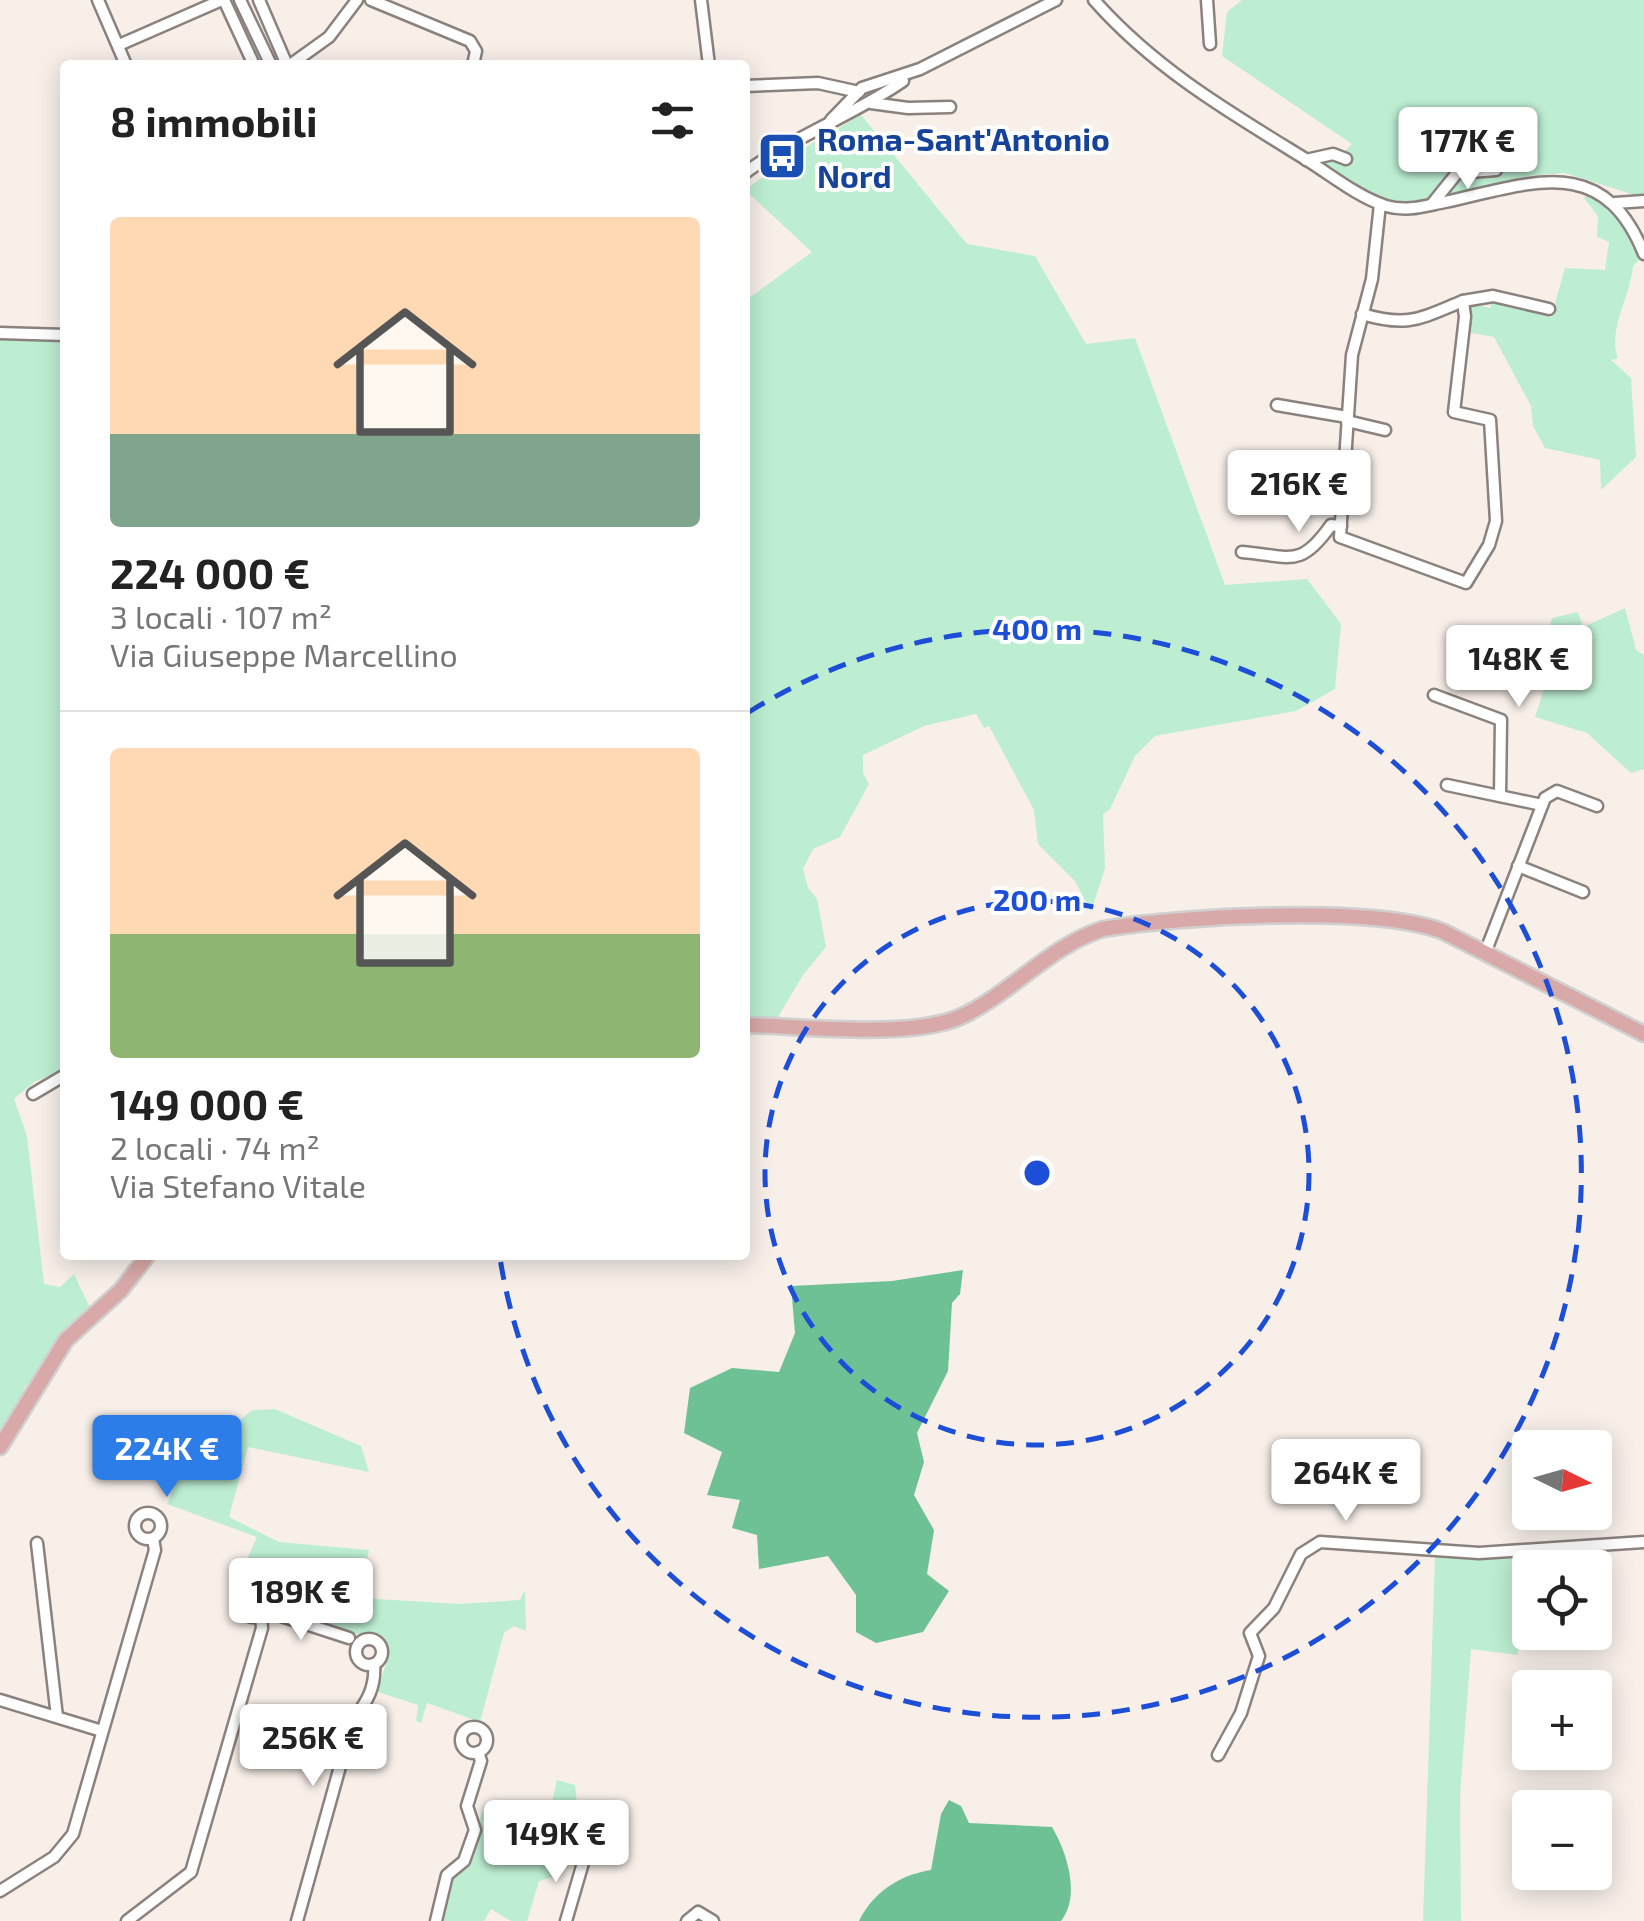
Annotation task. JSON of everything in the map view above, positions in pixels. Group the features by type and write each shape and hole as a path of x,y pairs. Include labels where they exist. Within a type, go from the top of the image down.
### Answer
{"main road":[{"path":"750,1024 904,1028 946,1022 976,1008 1078,938 1117,926 1384,918 1430,927 1644,1034"},
{"path":"0,1447 66,1340 122,1290 140,1260"}],"street":[{"path":"98,0 124,60"},
{"path":"119,44 221,0 251,60"},
{"path":"240,0 269,60"},
{"path":"259,0 287,60"},
{"path":"296,60 328,36 357,0"},
{"path":"371,0 470,41 476,51 474,60"},
{"path":"701,0 708,60"},
{"path":"750,170 863,98 1056,0"},
{"path":"1094,0 1162,67 1376,202 1411,210 1530,182 1580,185 1615,203 1632,224 1643,252"},
{"path":"1206,0 1210,44"},
{"path":"750,86 818,82 908,108 950,107"},
{"path":"886,89 908,108"},
{"path":"1306,160 1332,154 1346,159"},
{"path":"1432,204 1457,173 1496,170"},
{"path":"1615,203 1644,200"},
{"path":"1376,202 1372,279 1352,355 1340,537 1466,583 1489,545 1496,521 1490,420 1454,412 1465,317 1463,301"},
{"path":"1362,314 1380,320 1423,320 1463,301 1493,296 1548,309"},
{"path":"0,333 60,335"},
{"path":"1277,405 1385,430"},
{"path":"1242,552 1299,557 1312,552 1331,525 1341,526"},
{"path":"1434,695 1501,720 1500,796"},
{"path":"1447,785 1542,805"},
{"path":"1485,953 1542,805 1553,791 1597,806"},
{"path":"1518,866 1583,892"},
{"path":"33,1094 60,1078"},
{"path":"0,1891 67,1846 155,1550 153,1539"},
{"path":"1218,1755 1242,1712 1259,1656 1250,1633 1274,1608 1308,1547 1320,1542 1480,1553 1644,1542"},
{"path":"36,1543 56,1717"},
{"path":"127,1921 192,1872 264,1613 349,1638"},
{"path":"297,1921 354,1720 371,1690 374,1664"},
{"path":"0,1700 102,1731"},
{"path":"436,1921 447,1875 464,1861 475,1830 467,1806 481,1761 478,1752"},
{"path":"566,1921 586,1856 580,1842"},
{"path":"687,1921 698,1912 713,1921"}],"green space":[{"path":"1242,0 1644,0 1644,198 1565,173 1528,176 1440,198 1455,178 1502,170 1483,166 1454,175 1429,201 1399,201 1372,193 1318,162 1337,159 1346,165 1352,158 1343,153 1352,144 1222,56 1227,12"},
{"path":"861,115 967,244 1035,256 1086,344 1135,338 1225,585 1307,579 1341,624 1335,689 1296,711 1155,736 1135,756 1110,809 1103,814 1105,868 1091,912 1075,881 1038,844 1034,810 989,726 984,728 976,714 924,726 863,755 863,773 869,784 840,837 813,849 803,869 808,888 817,899 826,947 803,975 775,1022 750,1021 750,297 812,252 750,195 750,186 794,154"},
{"path":"1590,193 1627,229 1639,260 1633,266 1617,325 1618,358 1611,360 1631,378 1636,457 1601,490 1600,460 1545,448 1533,426 1531,406 1494,337 1466,332 1472,304 1490,308 1492,302 1551,317 1565,268 1605,270 1609,242 1597,237 1598,216 1584,198"},
{"path":"0,339 60,341 60,1072 34,1082 14,1099 27,1136 44,1284 60,1287 74,1274 90,1308 68,1329 32,1388 26,1385 23,1391 27,1394 17,1410 10,1412 12,1418 0,1438"},
{"path":"1625,608 1636,650 1644,655 1644,769 1631,773 1587,733 1535,717 1553,661 1544,651 1552,618 1578,612 1583,627"},
{"path":"963,1270 960,1294 952,1303 948,1371 917,1433 924,1462 914,1495 934,1530 927,1574 949,1591 923,1632 876,1643 856,1632 856,1595 828,1556 759,1569 757,1535 732,1528 740,1500 707,1495 722,1452 684,1433 690,1388 732,1368 779,1372 795,1333 791,1286 892,1281"},
{"path":"275,1409 361,1446 369,1472 248,1447 229,1517 279,1542 369,1550 360,1598 459,1604 520,1600 525,1590 526,1631 514,1626 504,1633 480,1722 427,1703 421,1723 416,1721 418,1705 378,1692 389,1652 379,1634 357,1634 273,1608 270,1588 258,1581 248,1557 257,1537 167,1504 180,1472 252,1410"},
{"path":"1435,1557 1512,1557 1512,1650 1518,1650 1518,1655 1471,1649 1460,1795 1461,1921 1423,1921"},
{"path":"557,1780 575,1785 578,1813 560,1823 558,1837 566,1846 559,1875 539,1881 527,1921 511,1921 491,1909 484,1921 444,1921 455,1872 468,1864 484,1805 547,1823"},
{"path":"949,1800 961,1806 969,1823 1052,1827 1070,1874 1070,1899 1061,1921 859,1921 872,1901 889,1886 931,1870 941,1814"}],"place":[{"name":"Roma-Sant'Antonio Nord","path":"782,156"}]}
